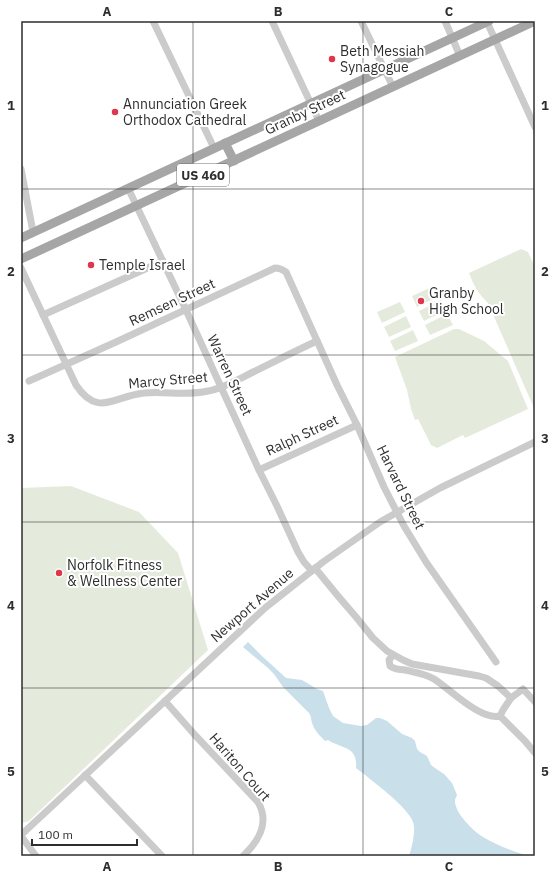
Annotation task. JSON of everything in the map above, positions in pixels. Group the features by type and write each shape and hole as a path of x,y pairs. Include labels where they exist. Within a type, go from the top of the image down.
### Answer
{"main road":[{"name":"Granby Street","path":"21,238 488,21"},
{"name":"Granby Street","path":"21,259 535,21"},
{"path":"225,143 234,161"}],"street":[{"path":"153,21 214,148"},
{"path":"272,21 319,121"},
{"path":"361,21 393,87"},
{"path":"445,21 460,56"},
{"path":"488,21 495,40 535,127"},
{"path":"21,169 33,232"},
{"name":"Warren Street","path":"128,188 186,310 259,470 304,562 314,569 377,643 393,655 412,664 479,676 492,682 511,698"},
{"path":"43,315 163,261"},
{"name":"Marcy Street","path":"21,268 76,385 86,397 104,404 134,394 200,393 209,391 232,382 317,341"},
{"name":"Remsen Street","path":"29,381 275,268 283,269 286,272 303,311"},
{"name":"Harvard Street","path":"303,311 357,425 384,487 412,541 496,662"},
{"name":"Ralph Street","path":"259,470 357,425"},
{"name":"Newport Avenue","path":"21,836 265,608 314,569 353,540 397,512 440,488 535,442"},
{"path":"393,655 389,660 390,666 394,670 416,673 432,678 475,710 488,716 500,716"},
{"path":"500,716 511,698 523,689 535,702"},
{"name":"Hariton Court","path":"165,701 258,802 264,820 263,827 255,843 243,856"},
{"path":"500,716 535,753"},
{"path":"85,775 162,856"},
{"path":"21,836 36,856"}],"green space":[{"path":"521,249 528,252 535,267 534,408 488,303 477,289 469,273"},
{"path":"434,286 439,296 417,307 412,296"},
{"path":"441,300 446,310 424,321 419,311"},
{"path":"400,302 405,312 382,323 377,312"},
{"path":"447,314 453,325 430,335 425,325"},
{"path":"406,316 411,327 389,337 384,327"},
{"path":"454,329 459,329 484,341 508,361 528,409 465,438 463,435 437,448 431,445 418,419 415,420 407,390 395,357"},
{"path":"413,330 418,341 395,351 390,341"},
{"path":"71,486 139,512 178,553 208,650 29,821 21,823 21,488"}],"water":[{"path":"248,642 286,678 302,680 323,691 333,716 343,723 361,726 367,725 376,718 380,718 387,721 402,734 412,738 415,741 417,749 427,756 431,765 444,774 452,783 457,795 455,800 456,805 469,826 483,837 494,843 529,856 409,856 414,834 414,825 410,816 396,801 356,768 356,761 352,752 328,740 325,741 317,733 309,713 283,687 268,668 243,647"}],"place":[{"name":"Beth Messiah Synagogue","path":"332,59"},
{"name":"Annunciation Greek Orthodox Cathedral","path":"115,112"},
{"name":"Temple Israel","path":"91,265"},
{"name":"Granby High School","path":"421,301"},
{"name":"Norfolk Fitness & Wellness Center","path":"59,573"}]}
